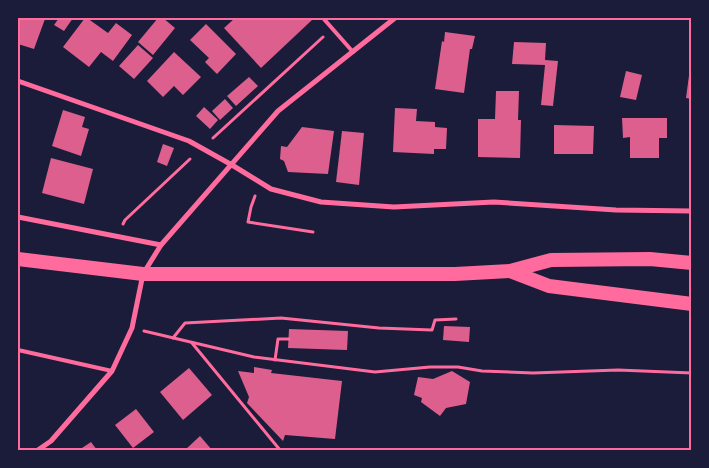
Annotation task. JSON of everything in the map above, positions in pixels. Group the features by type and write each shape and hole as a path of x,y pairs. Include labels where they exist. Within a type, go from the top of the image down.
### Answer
{"highway":[{"path":"18,259 143,274 455,274 510,271 551,260 650,259 692,263"},
{"path":"510,271 550,286 692,304"}],"street":[{"path":"38,450 51,441 112,371 132,328 143,274 161,245 278,111 395,18"},
{"path":"18,81 189,141 270,189 320,202 394,207 494,202 616,210 692,211"},
{"path":"18,217 161,245"}],"lane":[{"path":"323,18 353,52"},
{"path":"18,350 112,371"}],"path":[{"path":"118,236 125,220 333,28"},
{"path":"260,182 248,222 313,232"},
{"path":"173,338 185,323 281,318 379,328 432,330 435,320 456,319"},
{"path":"132,328 254,357 375,372 430,367 458,367 482,372 618,370 692,373"},
{"path":"274,360 278,339 289,339"},
{"path":"192,342 280,450"}],"building":[{"path":"18,18 45,19 34,49 18,44"},
{"path":"59,18 73,18 64,31 54,25"},
{"path":"85,18 108,33 116,23 132,35 113,61 101,52 89,67 63,47"},
{"path":"158,18 163,18 175,28 153,55 138,42"},
{"path":"235,18 310,18 312,20 261,68 224,28"},
{"path":"206,24 236,54 217,74 205,62 209,58 190,40"},
{"path":"445,32 475,36 472,49 470,49 464,93 435,89"},
{"path":"514,42 546,43 545,60 558,61 553,106 541,105 545,65 512,64"},
{"path":"138,45 153,58 134,79 119,66"},
{"path":"174,52 201,77 183,95 174,86 163,97 147,81"},
{"path":"690,68 692,68 692,99 686,98"},
{"path":"626,71 642,75 636,100 620,97"},
{"path":"249,77 258,86 236,106 227,96"},
{"path":"496,91 519,91 518,120 521,120 520,158 478,157 478,119 495,119"},
{"path":"225,99 233,108 220,120 212,111"},
{"path":"204,107 218,120 210,129 196,116"},
{"path":"395,108 417,109 416,121 435,122 435,127 447,128 446,149 434,149 434,154 393,152"},
{"path":"63,110 85,117 82,127 89,129 81,156 52,146"},
{"path":"622,118 667,118 667,138 659,138 659,158 630,158 630,137 623,138"},
{"path":"554,125 594,126 593,154 554,154"},
{"path":"302,127 334,131 328,174 288,172 284,161 280,159 281,146 287,147"},
{"path":"342,131 364,133 359,185 336,182"},
{"path":"163,144 174,148 167,166 157,162"},
{"path":"51,158 93,169 84,204 42,193"},
{"path":"444,326 470,327 469,342 443,340"},
{"path":"289,329 348,331 347,350 288,348"},
{"path":"254,367 272,370 271,373 342,381 335,439 285,435 283,441 247,403 249,397 238,371 254,373"},
{"path":"189,368 212,395 183,420 160,392"},
{"path":"452,371 470,382 466,404 446,408 440,416 421,402 422,398 414,395 418,377 433,379"},
{"path":"136,409 154,432 133,448 115,425"},
{"path":"200,436 212,450 185,450"},
{"path":"91,442 97,450 79,450"}]}
